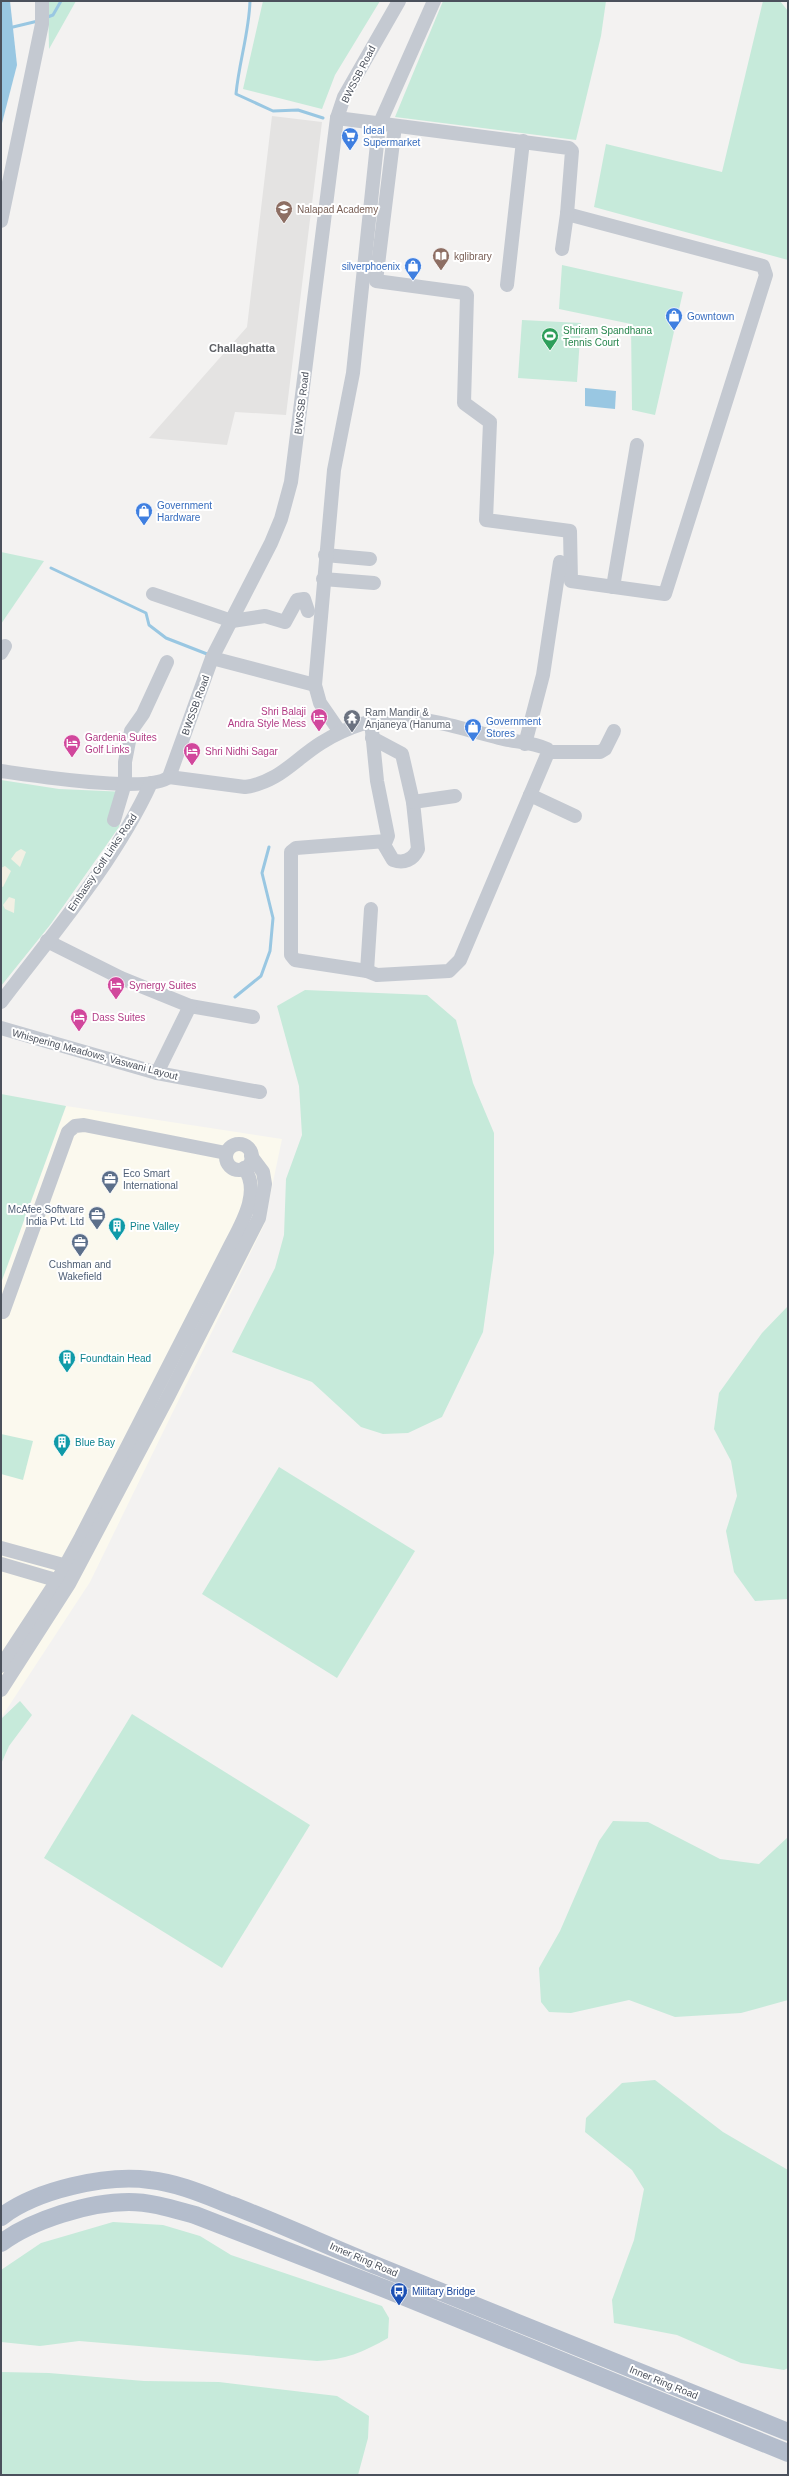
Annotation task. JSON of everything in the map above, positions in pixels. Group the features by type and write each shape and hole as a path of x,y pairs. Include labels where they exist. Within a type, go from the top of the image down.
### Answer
{"main road":[{"name":"Inner Ring Road","path":"1,2217 35,2198 62,2189 108,2181 151,2180 210,2196 293,2228 395,2273 788,2432"},
{"name":"Inner Ring Road","path":"1,2243 11,2236 70,2211 110,2203 152,2204 195,2216 388,2290 788,2453"},
{"path":"388,2290 395,2273"}],"street":[{"name":"BWSSB Road","path":"169,776 212,658 272,543 291,482 337,118 344,97 399,1"},
{"path":"340,732 320,703 315,685 325,555 335,463 353,373 379,125 434,1"},
{"path":"1,221 42,13"},
{"path":"337,118 379,125 523,141 571,150 568,214 562,249"},
{"path":"395,126 376,281 465,293 467,296 464,401 466,405 490,422 486,520 570,531 570,581 665,594 766,275 760,264 568,214"},
{"path":"507,285 523,141"},
{"path":"613,587 637,445"},
{"path":"325,555 370,559"},
{"path":"525,744 543,675 560,562"},
{"path":"323,579 374,583"},
{"path":"153,594 232,621 265,616 285,622 297,600 300,599 304,599 308,611"},
{"path":"212,658 315,685"},
{"path":"114,820 125,782 125,756 131,731 143,714 167,662"},
{"path":"1,771 70,781 151,783 162,781 169,776 245,787 256,785 284,773 319,744 340,732 370,721 414,717 544,748 547,752 600,752 605,749 614,731"},
{"path":"370,721 388,836 383,843"},
{"path":"372,738 402,754 413,802 418,849 416,855 408,861 399,862 393,860 383,843"},
{"path":"383,843 296,848 291,852 291,955 295,960 367,971 377,976 437,973 449,971 455,967 460,960 547,752"},
{"name":"Embassy Golf Links Road","path":"1,1002 120,840 136,815 151,783"},
{"path":"530,795 575,816"},
{"path":"413,802 455,796"},
{"path":"367,971 371,910"},
{"path":"47,941 121,978 190,1006 252,1017"},
{"path":"157,1073 190,1006"},
{"name":"Whispering Meadows, Vaswani Layout","path":"1,1028 157,1073 260,1092"},
{"path":"1,1311 3,1312 68,1132 72,1127 84,1126 226,1153"},
{"path":"226,1153 234,1145 242,1144 249,1149 248,1162"},
{"path":"226,1153 229,1165 236,1169 248,1162"},
{"path":"1,1690 168,1396 259,1218 265,1184 263,1172 248,1162"},
{"path":"1,1548 71,1567"},
{"path":"1,1564 63,1581"},
{"path":"1,1666 63,1581"}],"shaded area":[{"name":"Nalapad Academy","path":"272,116 322,122 286,415 235,412 227,445 149,438 247,327"},
{"path":"66,1106 282,1139 264,1225 90,1582 1,1718 1,1283"}],"green space":[{"path":"48,1 76,1 49,49"},
{"path":"263,1 380,1 335,75 322,109 243,89"},
{"path":"443,1 606,1 601,36 576,140 395,117"},
{"path":"763,1 780,1 788,11 788,260 594,207 606,144 722,172"},
{"path":"562,265 683,292 655,415 632,410 631,324 559,309"},
{"name":"Shriram Spandhana Tennis Court","path":"522,320 581,323 577,382 518,378"},
{"path":"1,552 44,561 1,624"},
{"path":"1,780 59,789 127,792 119,827 50,925 1,986"},
{"path":"305,990 427,995 456,1020 473,1083 494,1133 494,1253 483,1332 442,1417 408,1433 383,1434 361,1427 312,1382 232,1352 275,1268 284,1235 286,1179 302,1135 299,1086 277,1006"},
{"path":"1,1094 66,1106 1,1283"},
{"path":"788,1306 788,1599 755,1601 734,1572 726,1531 737,1496 731,1461 714,1429 719,1393 762,1333"},
{"path":"1,1434 33,1441 23,1480 1,1474"},
{"path":"279,1467 415,1551 337,1678 202,1594"},
{"path":"20,1701 32,1715 9,1746 1,1764 1,1719"},
{"path":"132,1714 310,1825 222,1968 44,1858"},
{"path":"613,1821 648,1822 720,1859 759,1864 788,1837 788,2000 741,2013 675,2017 629,2000 571,2013 549,2012 541,2002 539,1968 560,1931 599,1841"},
{"path":"655,2080 723,2132 788,2170 788,2368 784,2370 741,2363 677,2335 614,2323 612,2300 634,2240 644,2189 632,2170 585,2132 586,2118 622,2083"},
{"path":"113,2222 163,2225 200,2236 231,2255 382,2306 389,2318 388,2338 371,2347 345,2357 317,2361 79,2341 40,2346 1,2342 1,2270 41,2243"},
{"path":"1,2372 49,2373 144,2381 219,2382 337,2396 369,2416 368,2438 358,2475 1,2475"}],"sand":[{"path":"21,849 26,852 20,867 11,859 16,852"},
{"path":"5,866 11,871 3,887 1,886 1,868"},
{"path":"9,897 15,899 14,913 5,909 3,905"}],"water":[{"path":"1,1 10,1 17,65 1,127"},
{"path":"585,388 616,391 615,409 585,406"}],"waterway":[{"path":"45,18 53,15 61,1"},
{"path":"250,1 248,25 236,94 273,111 298,110 323,118"},
{"path":"13,27 38,21"},
{"path":"51,568 146,613 149,625 166,638 207,654"},
{"path":"235,997 261,976 270,951 273,918 262,873 269,847"}],"place":[{"name":"Ideal Supermarket","path":"350,151"},
{"name":"Nalapad Academy","path":"284,224"},
{"name":"kglibrary","path":"441,271"},
{"name":"silverphoenix","path":"413,281"},
{"name":"Gowntown","path":"674,331"},
{"name":"Shriram Spandhana Tennis Court","path":"550,351"},
{"name":"Government Hardware","path":"144,526"},
{"name":"Shri Balaji Andra Style Mess","path":"319,732"},
{"name":"Ram Mandir & Anjaneya (Hanuma","path":"352,733"},
{"name":"Government Stores","path":"473,742"},
{"name":"Gardenia Suites Golf Links","path":"72,758"},
{"name":"Shri Nidhi Sagar","path":"192,766"},
{"name":"Synergy Suites","path":"116,1000"},
{"name":"Dass Suites","path":"79,1032"},
{"name":"Eco Smart International","path":"110,1194"},
{"name":"McAfee Software India Pvt. Ltd","path":"97,1230"},
{"name":"Pine Valley","path":"117,1241"},
{"name":"Cushman and Wakefield","path":"80,1257"},
{"name":"Foundtain Head","path":"67,1373"},
{"name":"Blue Bay","path":"62,1457"},
{"name":"Military Bridge","path":"399,2306"}],"district":[{"name":"Challaghatta","path":"242,348"}]}
